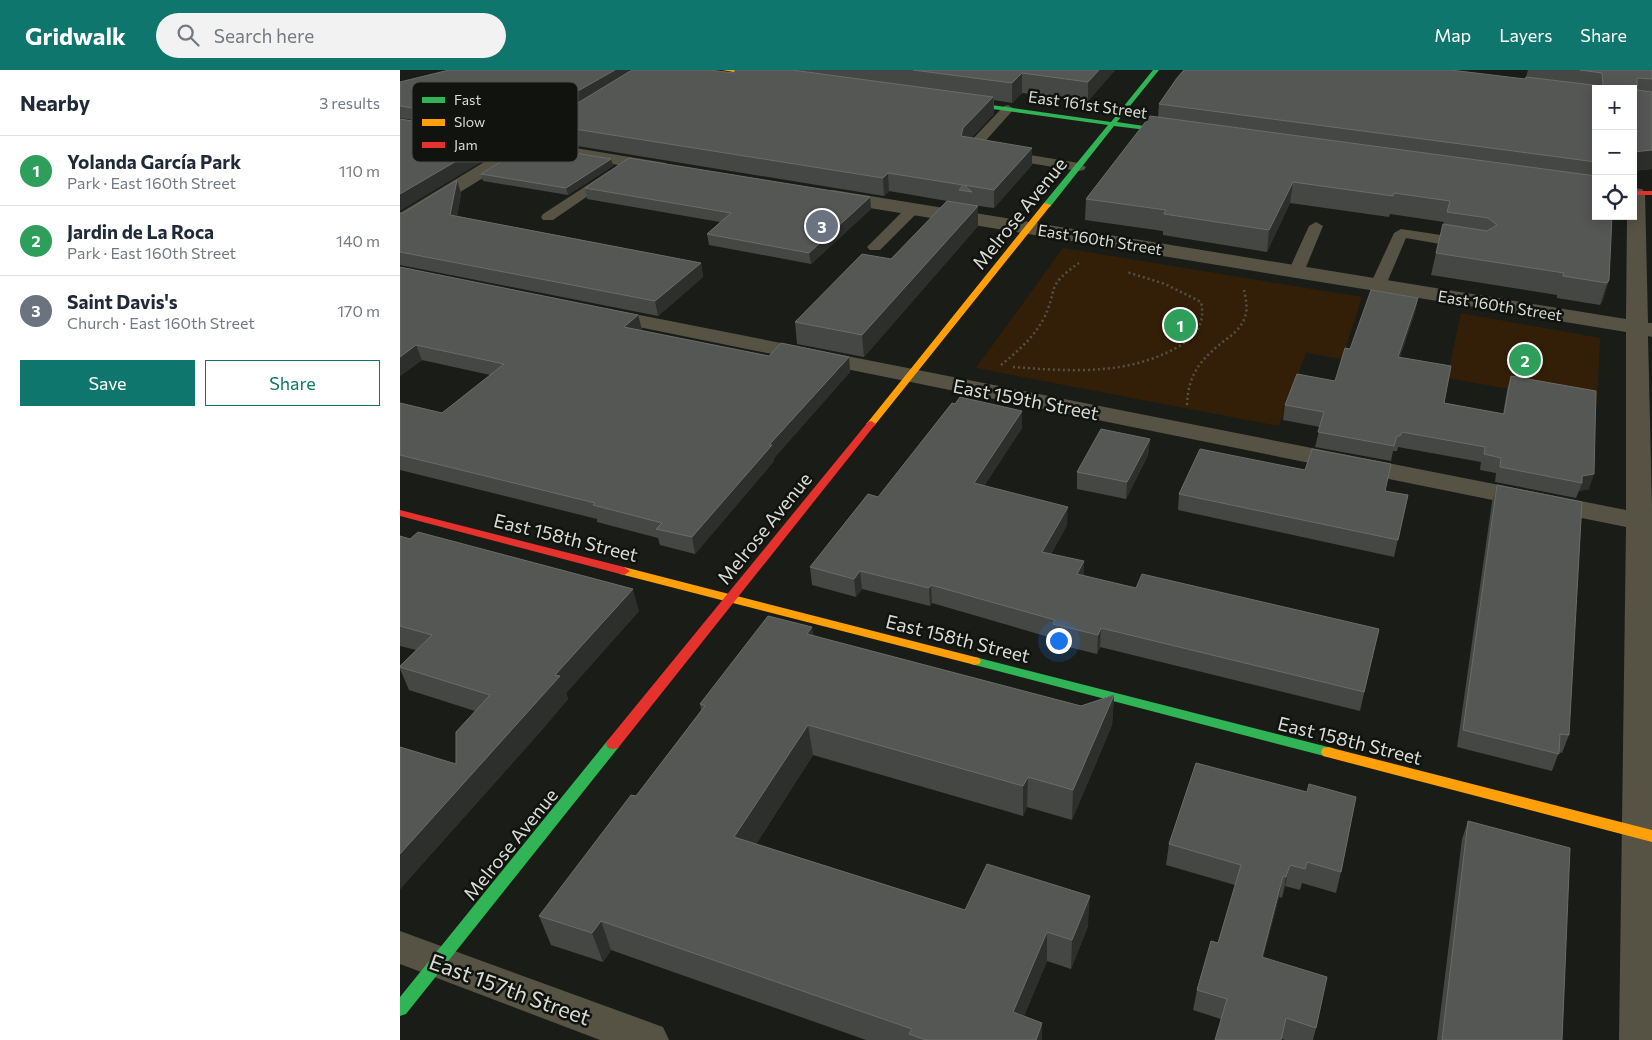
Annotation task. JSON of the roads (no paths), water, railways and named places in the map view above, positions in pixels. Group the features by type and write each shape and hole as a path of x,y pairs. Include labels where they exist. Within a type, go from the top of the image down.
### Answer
{"main road":[{"path":"724,70 782,78"},
{"name":"Melrose Avenue","path":"400,1009 1156,70"},
{"name":"East 161st Street","path":"945,101 1193,135"},
{"name":"East 158th Street","path":"400,513 1645,834"}],"street":[{"path":"578,154 677,170"},
{"path":"400,221 496,162"},
{"name":"East 160th Street","path":"814,192 1645,329"},
{"path":"1639,1040 1645,834 1646,523 1645,329 1640,193"},
{"name":"East 159th Street","path":"581,310 1646,523"},
{"name":"East 157th Street","path":"400,947 649,1040"}],"lane":[{"path":"1008,109 970,150 1080,166"},
{"path":"548,217 628,162"},
{"path":"875,247 913,209"},
{"path":"1296,272 1316,226"},
{"path":"1378,285 1401,233 1482,246"}],"place":[{"name":"Saint Davis's","path":"822,226"},
{"name":"Yolanda García Park","path":"1180,325"},
{"name":"Jardin de La Roca","path":"1525,360"}]}
